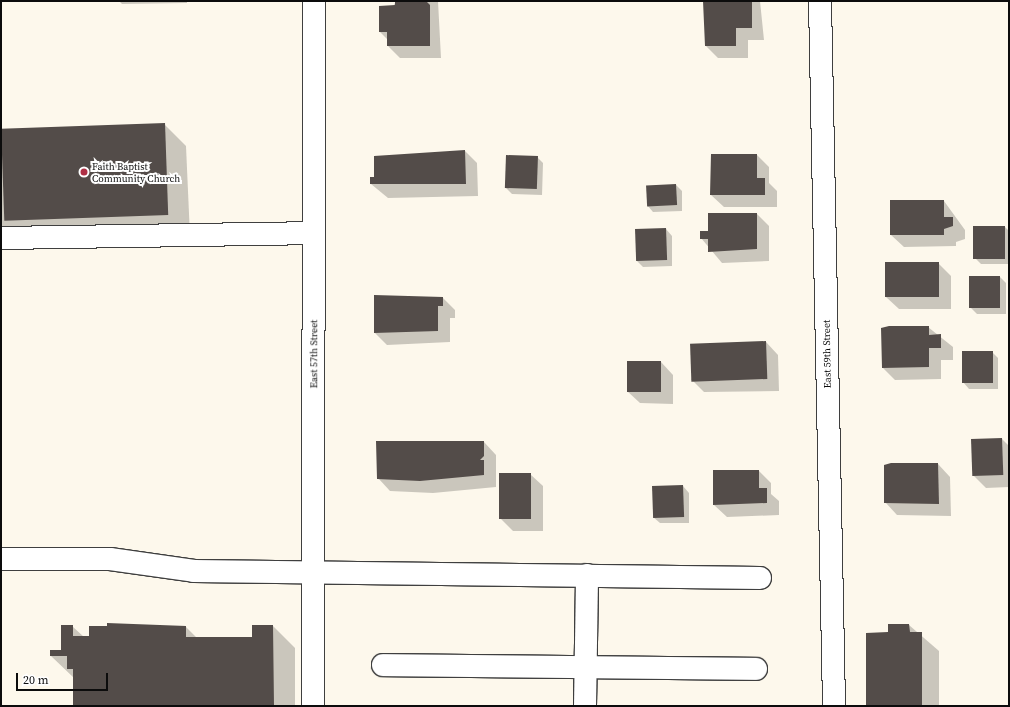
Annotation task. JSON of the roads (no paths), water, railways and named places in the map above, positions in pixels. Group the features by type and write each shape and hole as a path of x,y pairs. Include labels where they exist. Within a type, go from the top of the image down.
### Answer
{"street":[{"name":"East 57th Street","path":"313,706 314,1"},
{"name":"East 59th Street","path":"820,1 834,706"},
{"path":"1,238 314,233"},
{"path":"1,559 110,559 194,571 314,571 760,578"},
{"path":"585,706 586,575"},
{"path":"382,666 586,666 756,669"}],"place":[{"name":"Faith Baptist Community Church","path":"84,172"}]}
